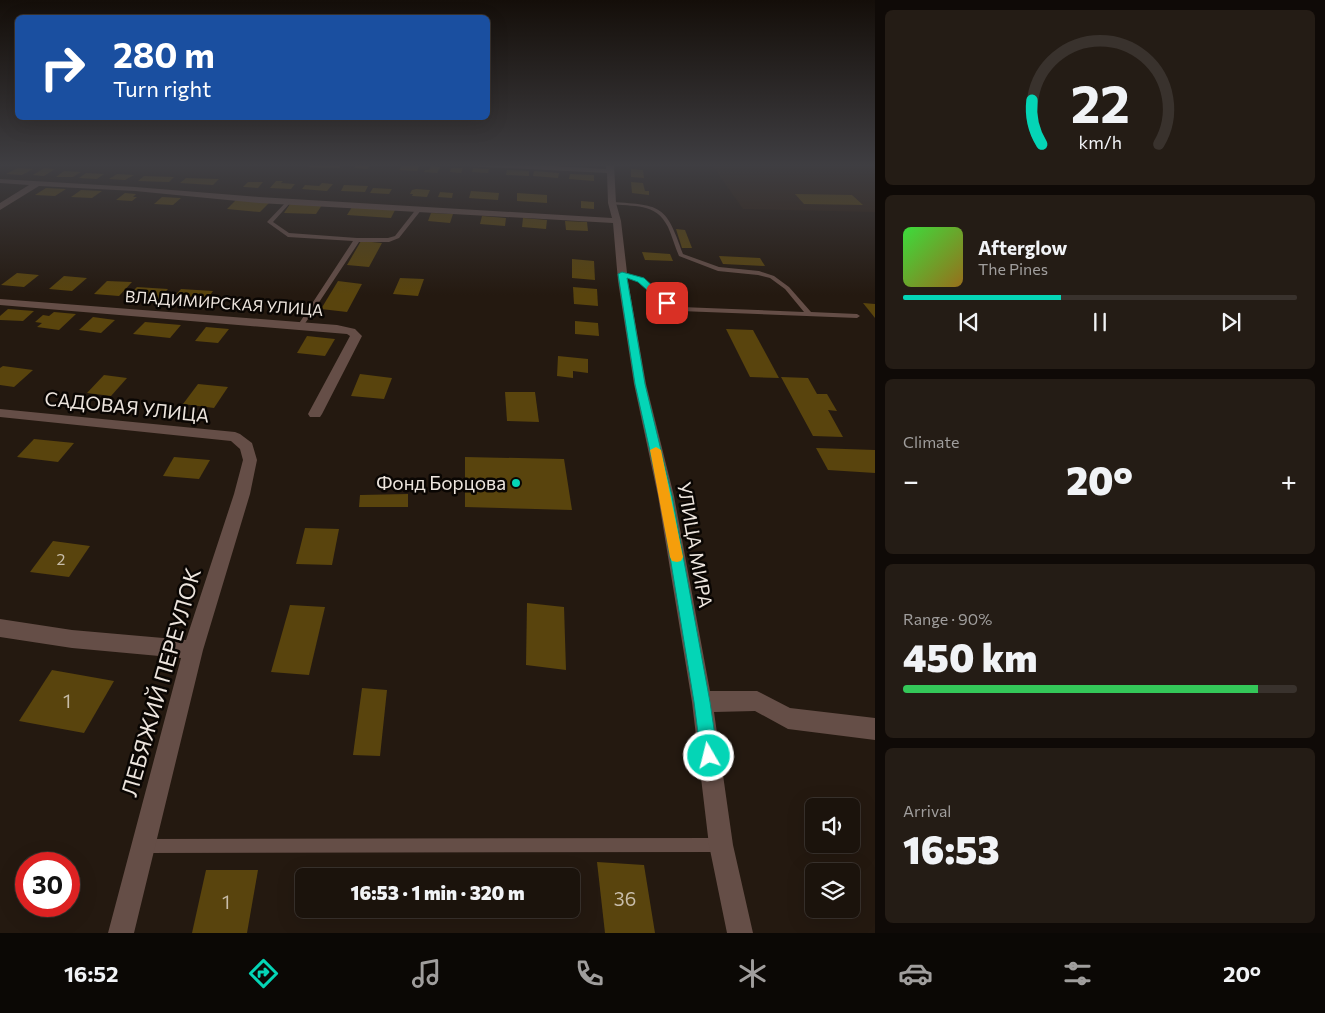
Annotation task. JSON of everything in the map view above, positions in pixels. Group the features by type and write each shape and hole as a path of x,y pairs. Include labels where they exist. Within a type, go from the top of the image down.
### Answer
{"street":[{"path":"392,208 617,221"},
{"name":"УЛИЦА МИРА","path":"613,208 617,221 622,274 640,384 666,496 702,702 721,845 740,933"},
{"name":"ВЛАДИМИРСКАЯ УЛИЦА","path":"0,302 301,325 351,331 356,336 315,414"},
{"name":"САДОВАЯ УЛИЦА","path":"0,413 235,437 247,446"},
{"name":"ЛЕБЯЖИЙ ПЕРЕУЛОК","path":"121,933 193,650 242,494 250,460 247,446"},
{"path":"0,628 72,639 193,650"},
{"path":"702,702 756,701 788,718 875,729"}],"lane":[{"path":"284,208 270,222 288,235 357,240 389,240 397,237 419,209"},
{"path":"652,208 666,216 681,255 718,269 772,276 787,288 809,314"},
{"path":"301,325 357,240"},
{"path":"622,274 641,280 667,303 680,309 857,316"},
{"path":"142,846 721,845"}],"shaded area":[{"path":"742,208 875,208 875,212"}],"building":[{"path":"228,208 264,208 260,212 227,209"},
{"path":"288,208 320,208 316,214 284,213"},
{"path":"352,208 395,210 391,218 347,215"},
{"path":"431,213 453,214 450,223 428,221"},
{"path":"482,216 506,218 505,226 480,224"},
{"path":"523,218 547,220 546,229 522,227"},
{"path":"565,221 587,222 588,231 566,230"},
{"path":"676,229 685,230 692,248 682,248"},
{"path":"361,241 382,243 369,267 347,265"},
{"path":"642,252 670,254 673,261 645,260"},
{"path":"719,256 760,258 765,266 723,264"},
{"path":"572,259 594,261 595,280 572,278"},
{"path":"17,273 39,275 24,287 1,285"},
{"path":"64,276 87,278 72,291 49,289"},
{"path":"400,278 424,279 418,296 393,294"},
{"path":"107,281 132,282 119,296 94,294"},
{"path":"338,281 362,284 347,312 321,309"},
{"path":"137,287 168,289 159,299 128,296"},
{"path":"573,287 597,289 598,306 574,304"},
{"path":"181,289 213,291 205,302 172,299"},
{"path":"863,303 875,304 875,318"},
{"path":"8,309 34,311 23,321 0,320 0,316"},
{"path":"54,312 76,314 59,330 37,327 42,323 35,322 43,315 49,316"},
{"path":"93,317 115,320 101,333 79,330"},
{"path":"575,321 598,323 599,336 575,334"},
{"path":"145,322 181,325 170,338 133,334"},
{"path":"206,327 229,329 218,343 195,341"},
{"path":"726,329 753,330 779,378 750,377"},
{"path":"307,336 335,339 325,356 297,353"},
{"path":"558,356 588,359 588,373 573,371 573,378 557,376"},
{"path":"3,366 33,370 14,387 0,385 0,368"},
{"path":"360,374 392,378 384,399 351,396"},
{"path":"104,375 127,378 111,396 87,393"},
{"path":"781,377 808,378 817,394 827,394 837,411 828,410 843,437 813,436"},
{"path":"198,384 228,387 214,408 183,404"},
{"path":"505,392 535,392 539,422 507,421"},
{"path":"34,439 74,443 58,462 17,457"},
{"path":"816,448 875,450 875,473 828,470"},
{"path":"174,457 210,460 199,479 163,476"},
{"name":"Фонд Борцова","path":"465,457 564,459 572,510 465,507"},
{"path":"408,494 408,507 359,507 360,495"},
{"path":"305,528 339,529 332,565 296,564"},
{"path":"53,541 90,546 69,577 30,572"},
{"path":"527,603 564,607 566,670 526,665"},
{"path":"290,605 325,607 309,675 271,672"},
{"path":"52,670 114,681 84,733 19,721"},
{"path":"362,688 387,690 380,756 353,755"},
{"path":"597,862 644,865 655,933 605,933"},
{"path":"206,870 258,870 247,933 192,933"}],"slow traffic":[{"path":"656,450 677,557"}],"place":[{"name":"Фонд Борцова","path":"516,483"}],"route":[{"path":"667,303 641,280 622,274 640,384 666,496 702,702 709,756"}]}
